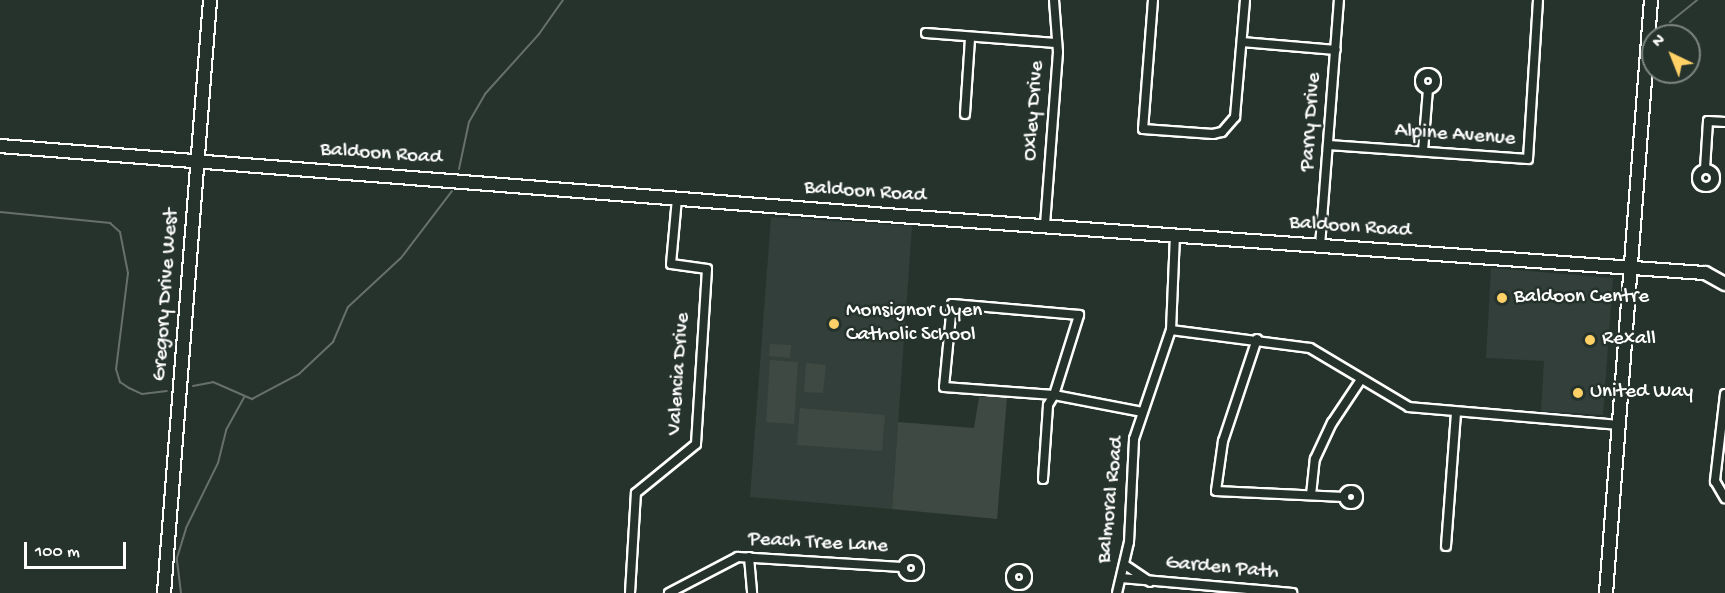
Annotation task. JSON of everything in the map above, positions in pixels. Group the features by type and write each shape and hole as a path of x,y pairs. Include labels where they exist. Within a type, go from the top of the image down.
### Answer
{"street":[{"name":"Gregory Drive West","path":"164,593 210,0"},
{"name":"Oxley Drive","path":"1045,225 1056,43 1054,0"},
{"path":"1153,0 1143,129 1213,134 1230,125 1237,108 1245,0"},
{"name":"Parry Drive","path":"1320,246 1339,0"},
{"name":"Alpine Avenue","path":"1329,145 1527,159 1538,0"},
{"path":"1606,593 1650,0"},
{"path":"926,33 1056,43"},
{"path":"965,114 970,38"},
{"path":"1242,42 1335,50"},
{"path":"1423,151 1428,89"},
{"path":"1705,169 1708,121 1725,122"},
{"name":"Baldoon Road","path":"0,146 1704,273 1725,284"},
{"name":"Valencia Drive","path":"632,592 636,493 696,444 707,269 671,264 677,198"},
{"name":"Balmoral Road","path":"1117,593 1129,543 1134,439 1171,330 1175,235"},
{"path":"1043,479 1048,405 1054,395 1079,315 952,304 944,387 1054,395 1142,412"},
{"path":"1171,330 1257,339 1310,348 1360,381 1409,407 1456,414 1618,425"},
{"path":"1257,339 1224,441 1216,491 1344,497"},
{"path":"1311,495 1315,459 1332,423 1360,381"},
{"path":"1725,394 1715,481 1725,498"},
{"path":"1446,546 1456,414"},
{"path":"748,556 752,593"},
{"name":"Peach Tree Lane","path":"669,593 685,588 726,560 748,556 902,567"},
{"name":"Garden Path","path":"1125,565 1150,582"},
{"name":"Garden Path","path":"1121,578 1292,593"}],"shaded area":[{"name":"Monsignor Uyen Catholic School","path":"771,217 912,226 892,509 750,497"},
{"path":"1491,268 1613,278 1603,415 1541,411 1544,361 1486,358"},
{"path":"770,344 791,345 790,358 769,356"},
{"path":"770,360 798,362 794,424 766,422"},
{"path":"806,363 826,365 823,393 804,392"},
{"path":"979,397 1007,397 997,519 892,509 898,422 974,428"},
{"path":"800,408 885,415 882,451 797,445"}],"waterway":[{"path":"459,169 469,122 485,94 539,34 563,0"},
{"path":"1670,22 1697,0"},
{"path":"193,386 213,382 252,399 299,374 333,342 348,307 401,258 452,191"},
{"path":"0,212 110,223 120,232 128,273 116,369 120,382 142,394 167,391"},
{"path":"181,593 177,558 186,528 218,463 226,430 244,397"}],"place":[{"name":"Baldoon Centre","path":"1502,298"},
{"name":"Monsignor Uyen Catholic School","path":"834,324"},
{"name":"Rexall","path":"1590,340"},
{"name":"United Way","path":"1578,393"}]}
